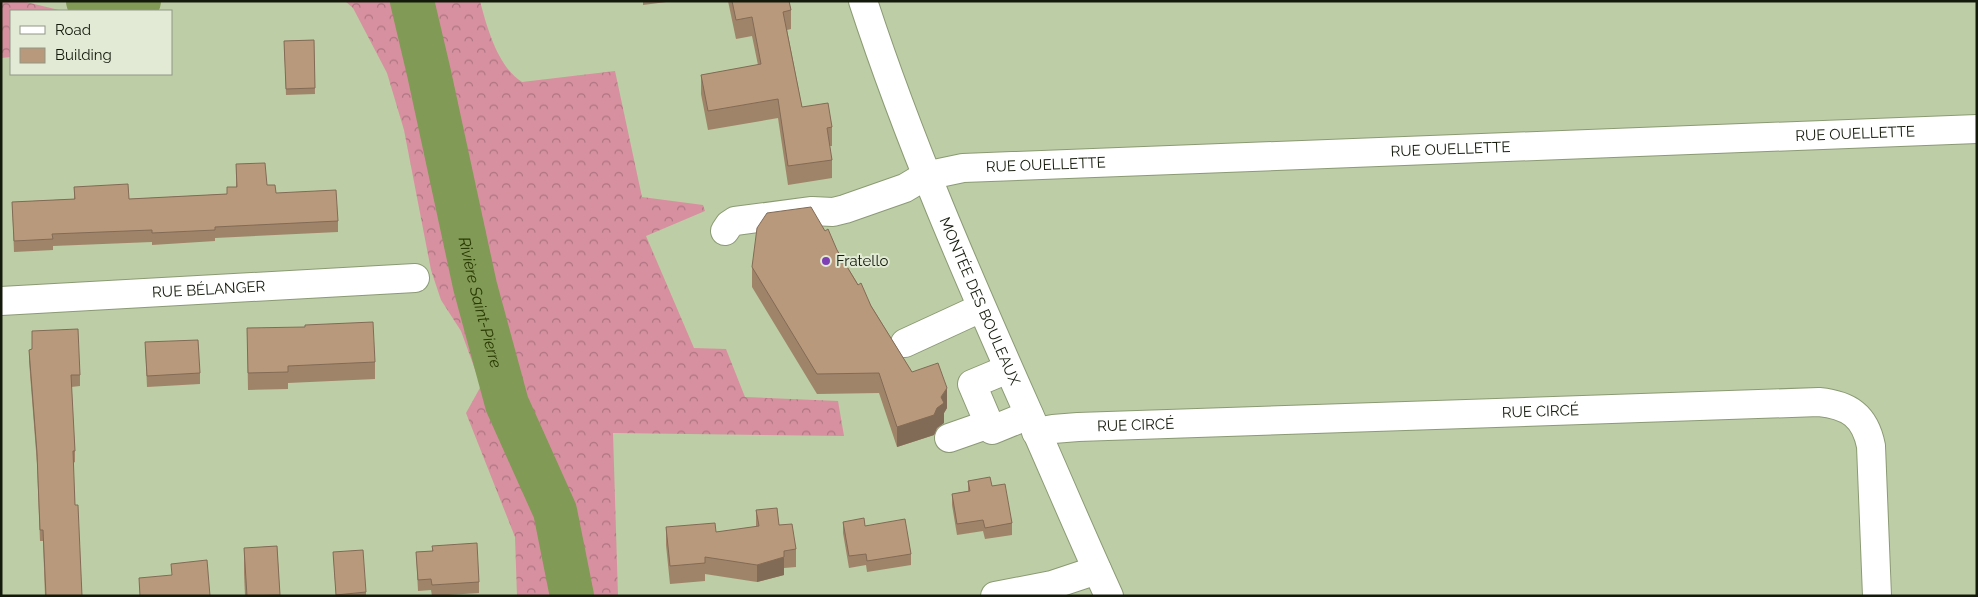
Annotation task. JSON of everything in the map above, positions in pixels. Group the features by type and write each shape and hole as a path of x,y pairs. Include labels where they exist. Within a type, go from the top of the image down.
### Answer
{"street":[{"name":"MONTÉE DES BOULEAUX","path":"863,1 892,90 926,176 981,308 1109,596"},
{"name":"RUE OUELLETTE","path":"725,231 735,221 812,211 833,212 845,209 905,188 926,176 963,168 1977,129"},
{"name":"RUE BÉLANGER","path":"1,301 415,278"},
{"path":"905,343 981,308"},
{"path":"948,438 989,424 972,384 1008,369"},
{"name":"RUE CIRCÉ","path":"989,424 992,430 1033,423 1053,428 1820,402 1832,404 1844,407 1854,414 1869,433 1877,596"},
{"path":"995,596 1052,585 1097,570"}],"green space":[{"path":"1,1 22,1 59,10 10,10 10,57 1,58"},
{"path":"345,1 480,1 490,35 500,57 506,67 522,82 615,71 642,197 703,205 705,211 646,236 694,348 726,349 745,397 838,401 844,436 613,433 618,596 517,596 515,537 466,413 481,386 461,331 441,300 431,270 404,130 387,73 353,8"}],"building":[{"path":"732,1 789,1 791,10 783,12 802,107 828,103 832,127 827,128 832,160 788,166 778,99 708,111 701,75 761,64 752,17 736,20"},
{"path":"314,40 315,88 286,89 284,41"},
{"path":"265,163 267,185 275,185 276,193 336,190 338,221 215,227 215,230 152,233 152,230 52,234 53,239 14,241 12,202 75,199 74,187 128,184 129,199 227,194 227,187 237,187 236,164"},
{"path":"811,207 825,231 828,229 837,250 858,285 861,283 871,306 912,372 938,363 947,388 941,397 944,403 937,408 934,415 897,427 879,373 817,374 752,267 757,228 767,213"},
{"path":"373,322 375,362 288,366 288,372 248,373 247,328 305,327 305,325"},
{"path":"78,329 80,375 71,375 75,451 73,451 75,505 78,505 82,596 46,596 43,530 40,530 37,453 29,350 32,349 32,331"},
{"path":"198,340 200,373 147,376 145,342"},
{"path":"990,477 992,486 1005,484 1012,523 985,528 983,520 957,524 952,494 970,491 968,481"},
{"path":"777,508 779,525 792,524 796,549 784,551 784,557 757,565 705,557 705,563 670,566 666,527 715,523 716,532 759,526 756,510"},
{"path":"864,518 865,526 905,519 911,554 867,561 866,554 849,556 843,522"},
{"path":"477,543 479,582 432,585 431,579 418,580 416,552 433,551 432,546"},
{"path":"277,546 280,595 247,596 244,548"},
{"path":"363,550 366,592 336,595 333,552"},
{"path":"207,560 210,596 140,596 139,578 172,575 171,564"}],"waterway":[{"name":"Rivière Saint-Pierre","path":"88,1 101,4 139,1"},
{"name":"Rivière Saint-Pierre","path":"412,1 475,286 507,404 555,511 572,596"}],"place":[{"name":"Fratello","path":"826,261"}]}
